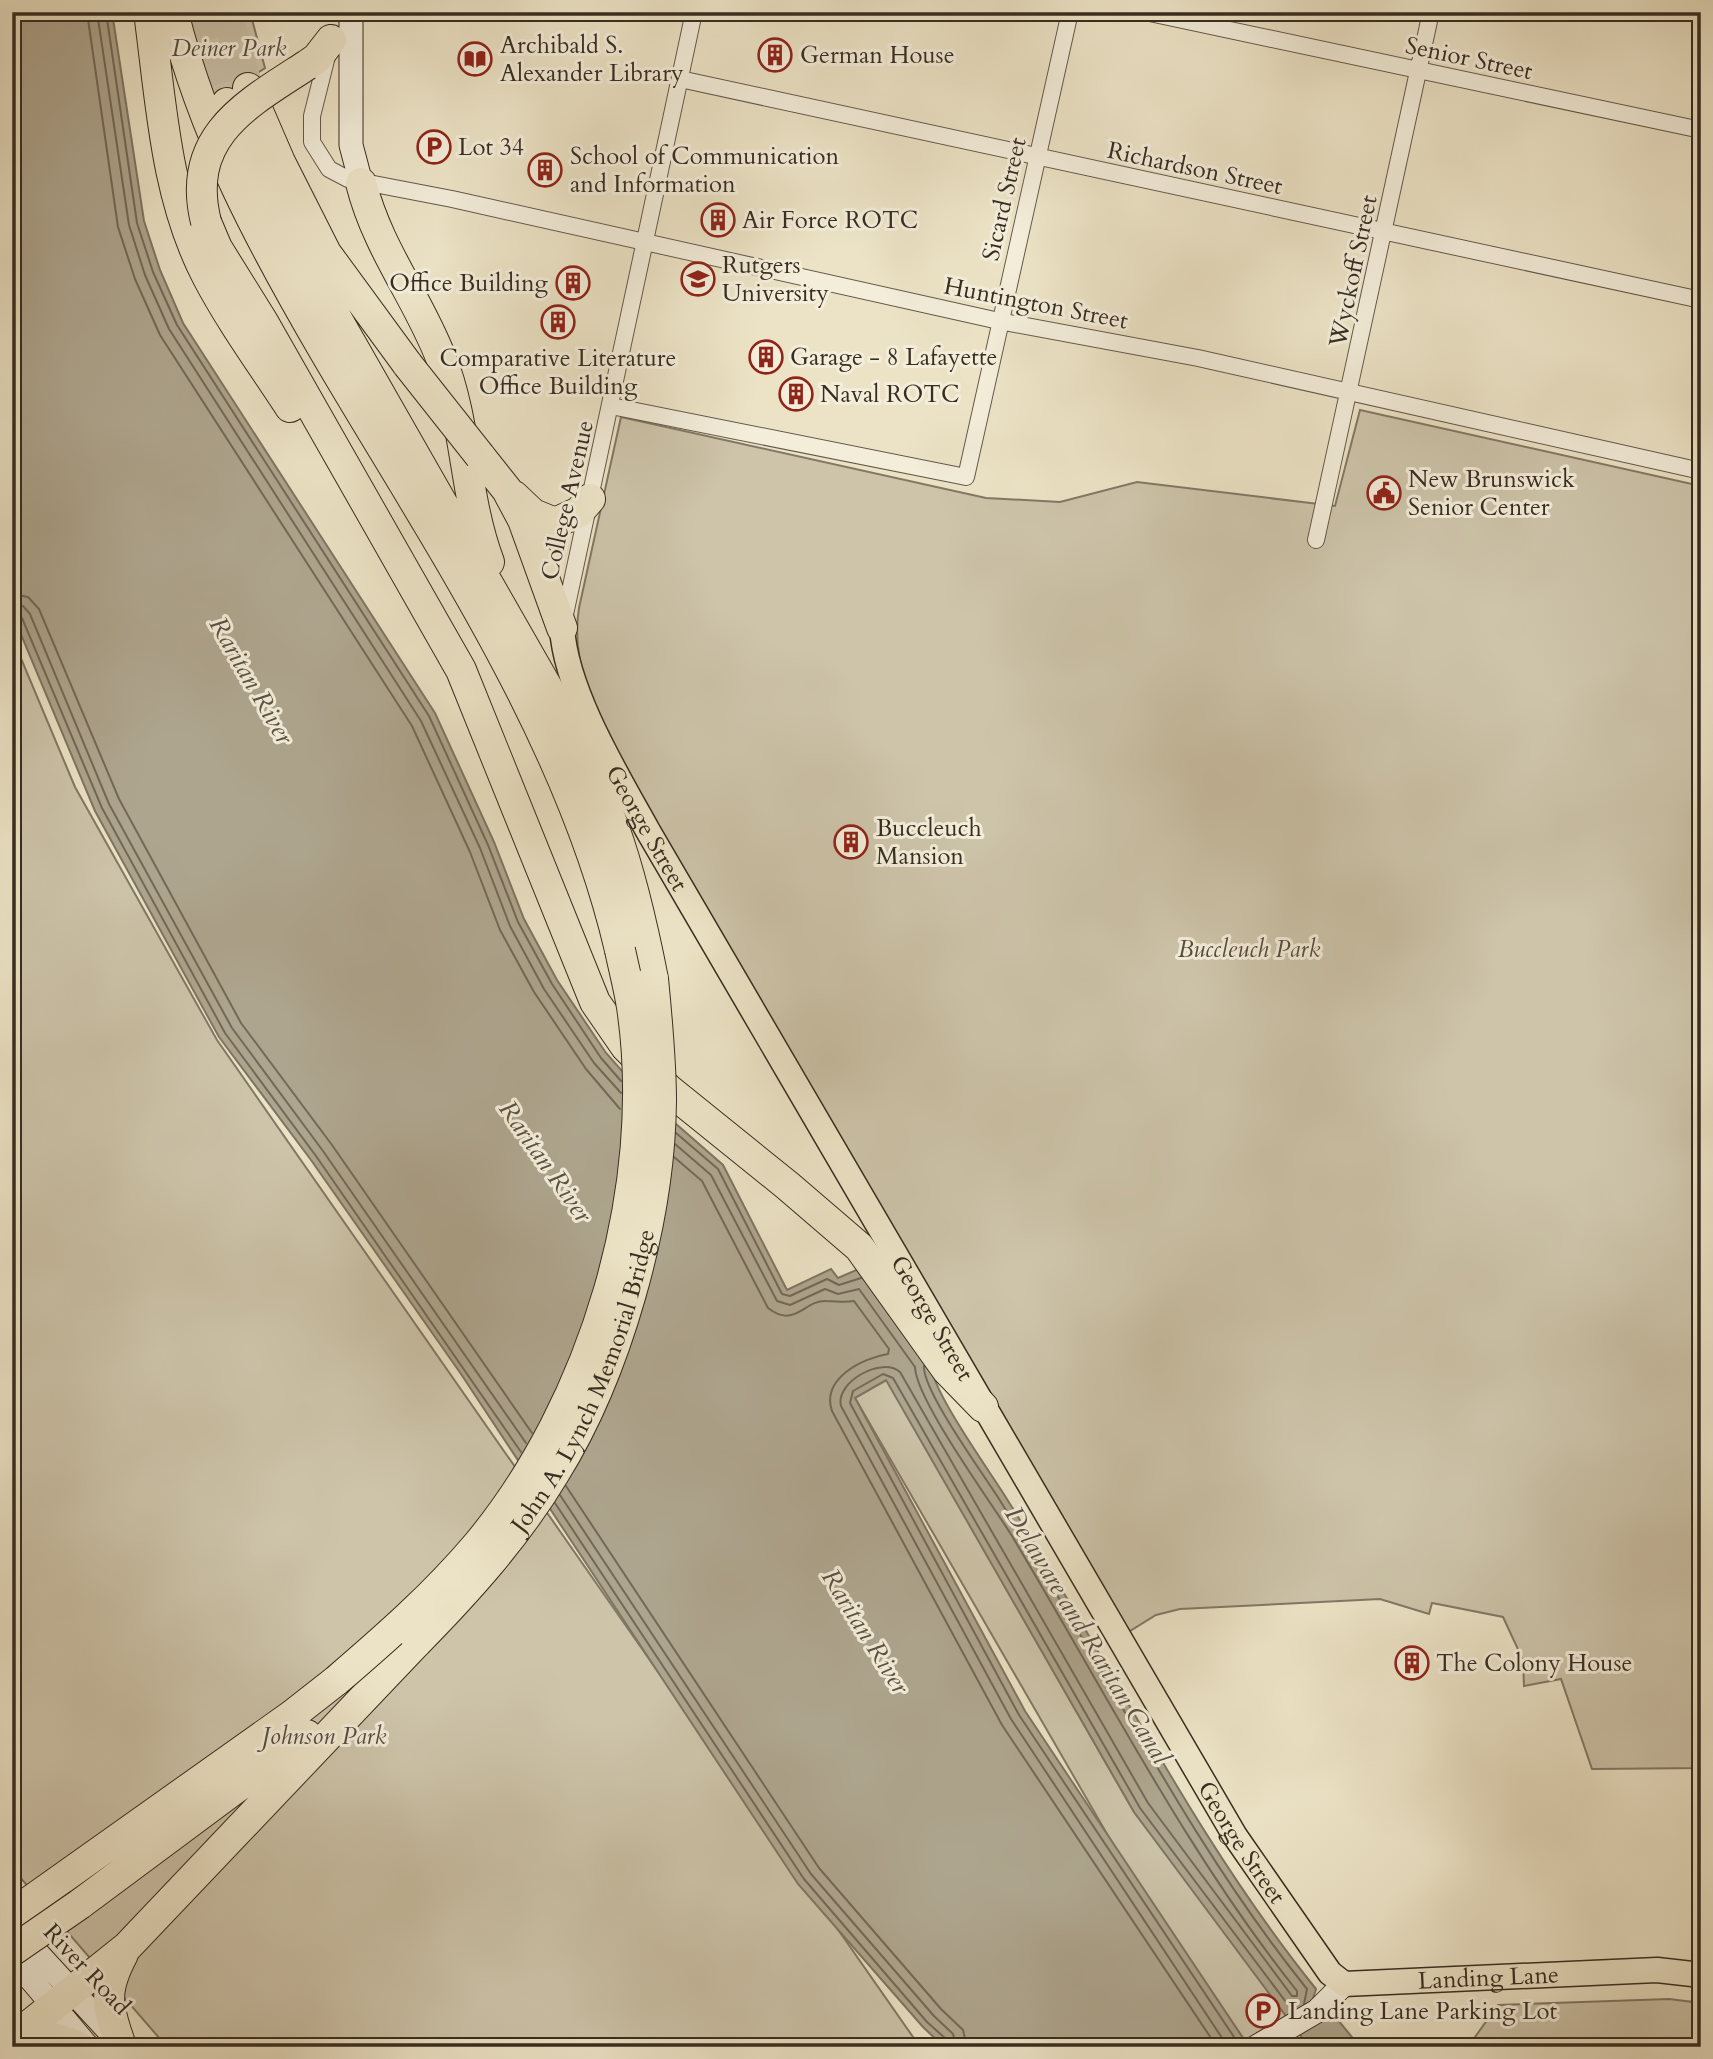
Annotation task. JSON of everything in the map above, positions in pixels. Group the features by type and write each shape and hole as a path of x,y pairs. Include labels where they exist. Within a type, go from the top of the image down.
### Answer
{"highway":[{"path":"149,12 168,154 178,202 206,275 461,670"},
{"path":"173,12 204,110 229,172 272,262 504,657 544,736 579,817"},
{"path":"335,26 307,65 245,105 216,138 201,178 200,199 217,248 263,322 461,670 505,773 595,1002 626,1046 668,1090 859,1247 947,1370 983,1407"},
{"path":"513,628 289,235 238,96 280,162 326,253 408,365 507,490 533,514 555,523 579,512 590,499"},
{"path":"361,183 375,230 442,359 481,542 513,628"},
{"path":"263,322 388,503 490,662 579,817"},
{"path":"507,490 523,520 562,628"},
{"name":"John A. Lynch Memorial Bridge","path":"342,1700 416,1642 494,1559 556,1472 596,1391 629,1299 656,1169 661,1102 653,979 632,882 613,826 582,755 513,628"},
{"name":"John A. Lynch Memorial Bridge","path":"342,1700 443,1583 509,1501 541,1452 573,1388 601,1318 628,1208 636,1138 636,1071 632,1008 620,950 611,911 579,817"},
{"path":"12,1914 291,1716 342,1700"},
{"path":"12,1951 278,1758 342,1700"},
{"path":"12,2041 127,1947 342,1700"},
{"path":"122,2045 110,2016 107,1996 110,1979 127,1947"},
{"path":"12,2041 27,2037 56,2037 79,2047"}],"main road":[{"name":"George Street","path":"562,628 570,670 622,785 1235,1836 1330,1973 1344,1984"},
{"name":"Landing Lane","path":"1344,1984 1657,1970 1701,1975"}],"street":[{"path":"351,12 351,145 361,183"},
{"name":"College Avenue","path":"562,628 694,12"},
{"name":"Sicard Street","path":"611,407 966,477 1070,12"},
{"name":"Senior Street","path":"1145,12 1701,130"},
{"name":"Wyckoff Street","path":"1316,540 1431,12"},
{"name":"Huntington Street","path":"335,26 312,116 312,142 322,161 337,175 361,183 427,194 999,321 1198,358 1701,471"},
{"name":"Richardson Street","path":"680,79 1701,300"},
{"name":"River Road","path":"12,1926 63,2000 88,2047"},
{"name":"River Road","path":"12,1957 122,2045"},
{"path":"1256,2047 1317,2011 1344,1984"}],"green space":[{"name":"Deiner Park","path":"190,12 250,12 265,68 212,103"},
{"name":"Buccleuch Park","path":"1360,410 1701,486 1701,1768 1592,1769 1561,1679 1524,1686 1523,1660 1503,1617 1432,1603 1429,1614 1380,1599 1180,1609 1156,1615 1125,1634 626,775 589,694 583,673 577,630 579,608 621,417 986,498 1060,502 1137,482 1335,506"},
{"name":"Johnson Park","path":"12,637 75,787 217,1040 920,2047 167,2047 12,1868"},
{"path":"887,1380 1134,1812 1289,2017 1245,2041 1125,1865 855,1398"},
{"path":"1669,1999 1701,2003 1701,2047 1472,2047 1470,2044 1498,2005"}],"water":[{"path":"12,12 112,12 144,221 160,270 183,323 435,713 494,842 524,919 557,980 606,1053 644,1096 723,1165 787,1290 831,1269 838,1278 861,1268 931,1363 933,1375 950,1410 1043,1558 1191,1810 1272,1931 1316,1989 1311,2005 1322,2020 1338,2020 1360,2047 1309,2047 1134,1812 886,1380 855,1398 1025,1711 1245,2041 1242,2047 944,2047 923,2027 798,1884 461,1374 311,1160 219,1037 95,811 12,613"}],"tunnel":[{"path":"199,12 227,103"},
{"path":"227,12 248,88"}],"place":[{"name":"German House","path":"775,55"},
{"name":"Archibald S. Alexander Library","path":"475,59"},
{"name":"Lot 34","path":"434,147"},
{"name":"School of Communication and Information","path":"545,170"},
{"name":"Air Force ROTC","path":"718,220"},
{"name":"Rutgers University","path":"698,279"},
{"name":"Office Building","path":"573,283"},
{"name":"Comparative Literature Office Building","path":"558,322"},
{"name":"Garage - 8 Lafayette","path":"766,357"},
{"name":"Naval ROTC","path":"796,394"},
{"name":"New Brunswick Senior Center","path":"1384,493"},
{"name":"Buccleuch Mansion","path":"851,842"},
{"name":"The Colony House","path":"1412,1663"},
{"name":"Landing Lane Parking Lot","path":"1263,2011"}],"water label":[{"name":"Raritan River","path":"252,680"},
{"name":"Raritan River","path":"546,1161"},
{"name":"Raritan River","path":"866,1631"},
{"name":"Delaware and Raritan Canal","path":"1088,1635"}]}
